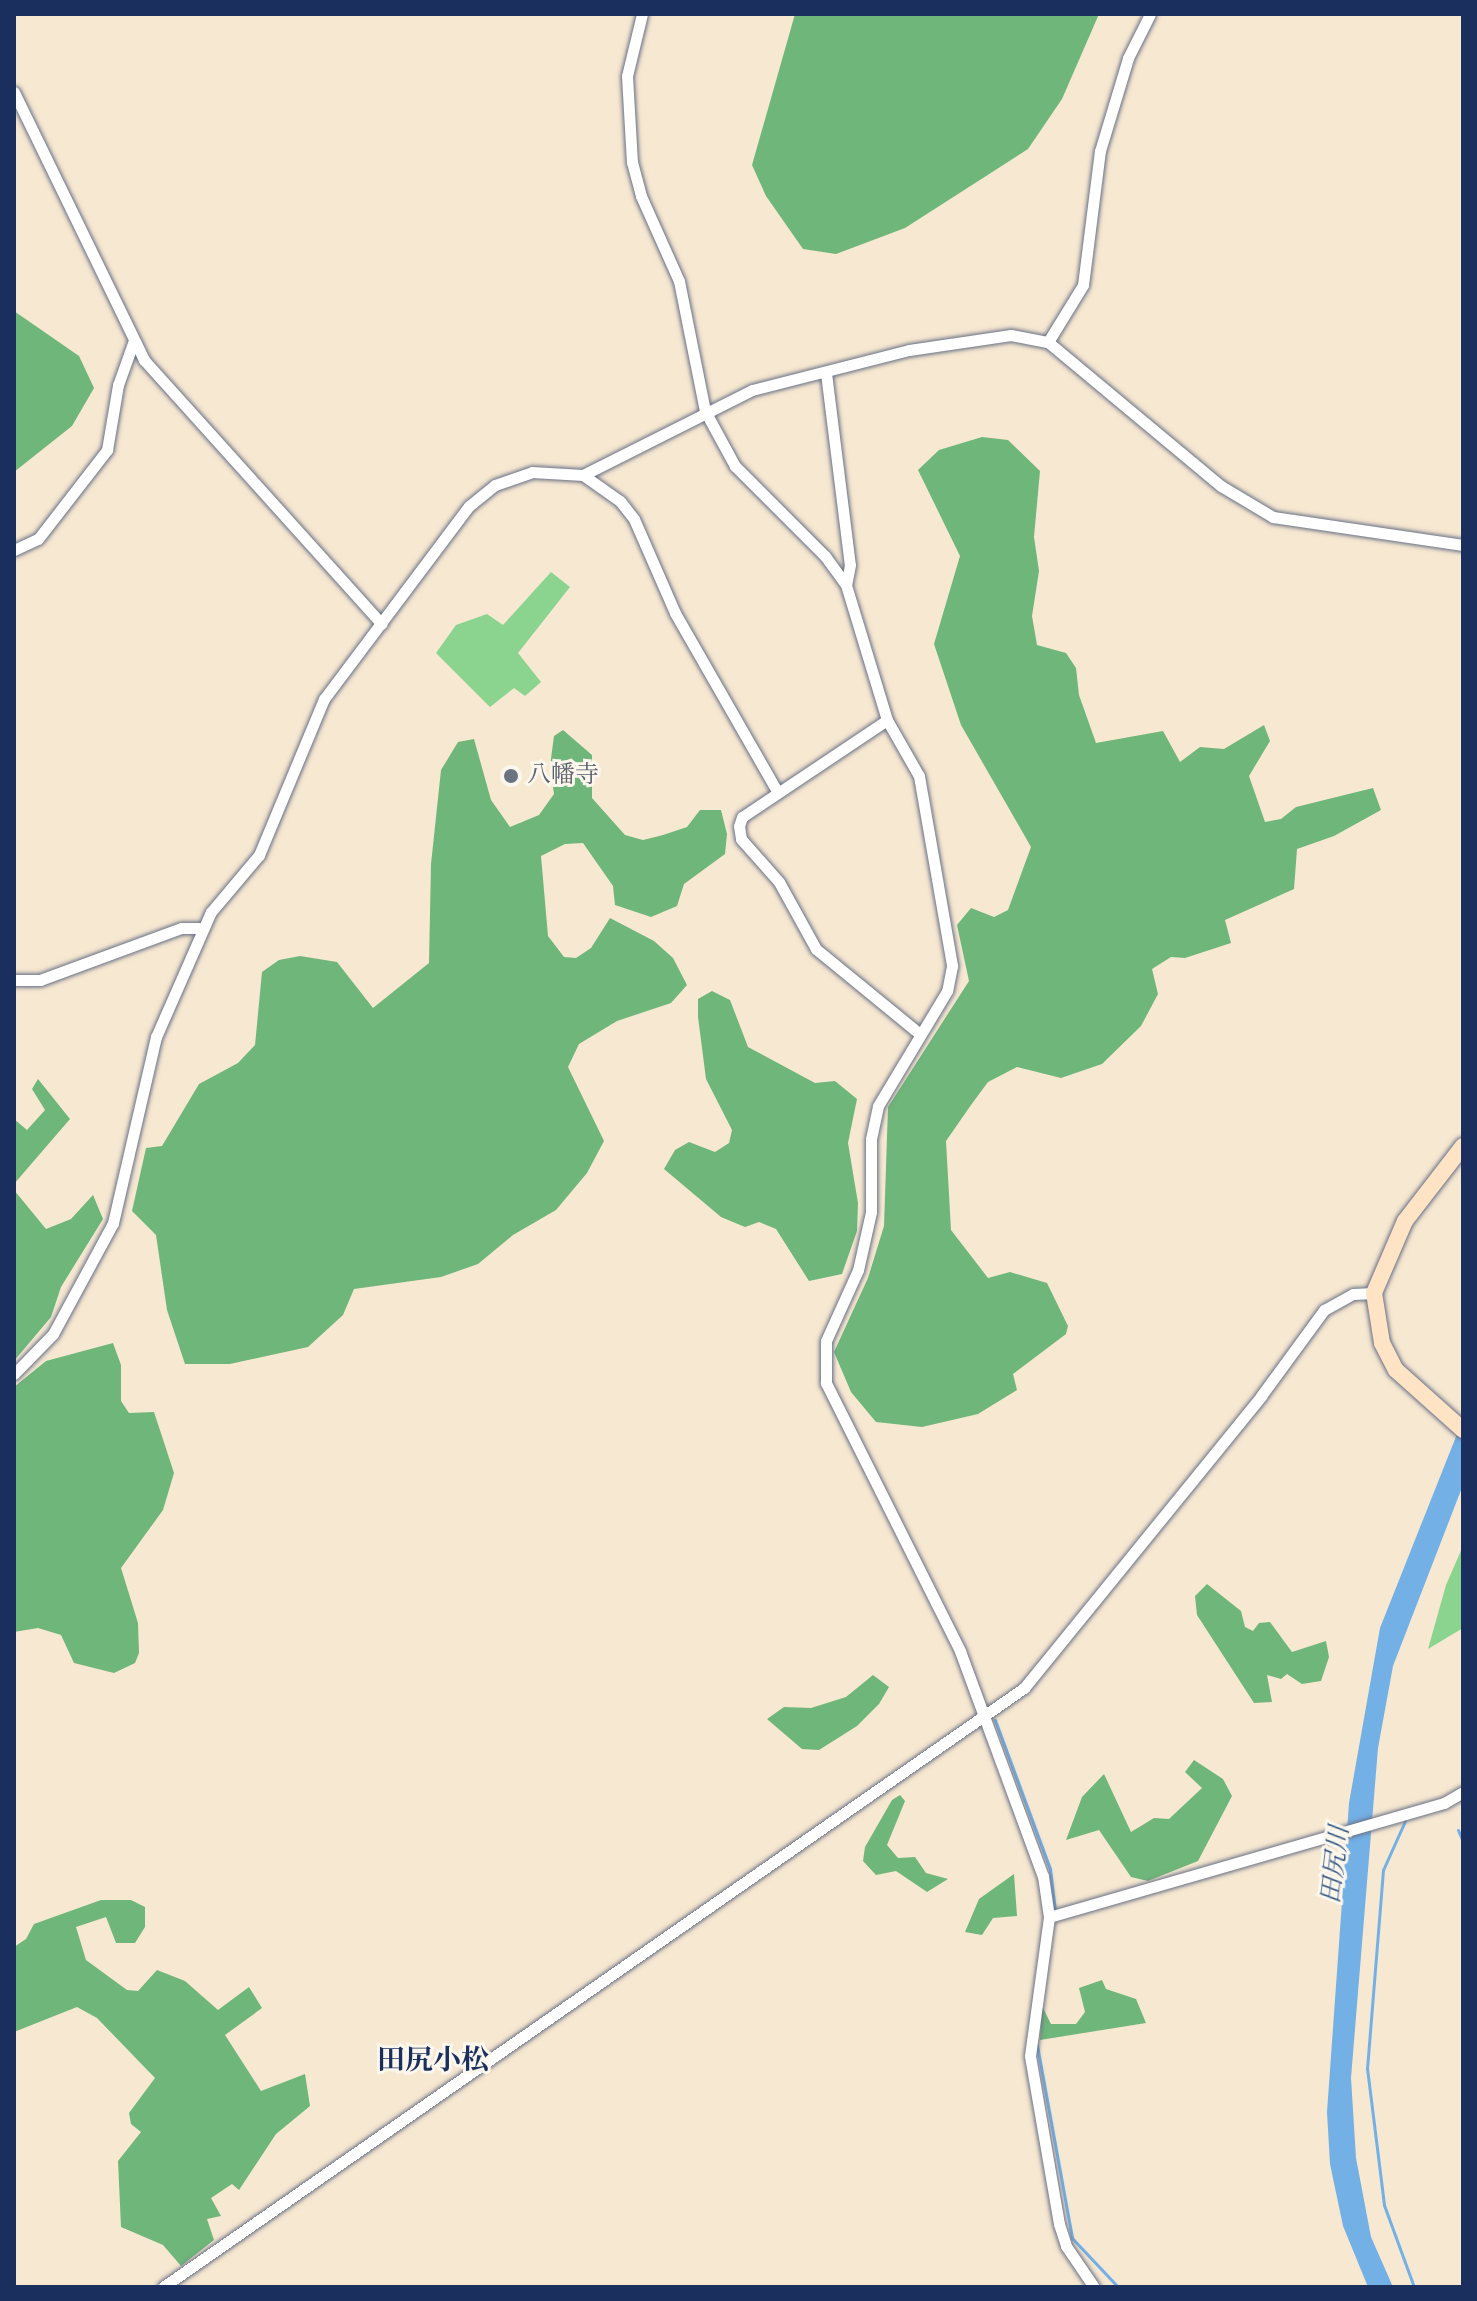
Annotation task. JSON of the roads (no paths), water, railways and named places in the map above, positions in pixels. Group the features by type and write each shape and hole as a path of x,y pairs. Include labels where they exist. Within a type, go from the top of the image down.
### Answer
{"street":[{"path":"642,14 627,76 632,162 641,196 679,281 705,411 735,466 825,556 846,585 887,720 919,776 952,944 947,991 878,1106 871,1139 871,1212 858,1270 826,1341 826,1383 960,1651 1043,1876 1053,1915 1030,2056 1045,2118 1059,2224 1066,2246 1094,2287"},
{"path":"1048,342 1083,285 1100,151 1128,58 1150,14"},
{"path":"14,92 133,343 168,389 382,624"},
{"path":"14,1374 53,1334 113,1223 133,1148 146,1063 202,928 220,898 259,855 324,699 469,506 495,485 532,472 583,475 752,390 970,340 1011,335 1048,342 1221,486 1273,517 1463,545"},
{"path":"14,550 38,539 107,450 118,385 133,343"},
{"path":"826,373 850,565 846,585"},
{"path":"583,475 620,501 634,519 675,613 778,793"},
{"path":"887,720 742,817 741,839 779,882 827,962 920,1034"},
{"path":"14,980 40,980 181,928 202,928"},
{"path":"1460,1428 1396,1370 1382,1343 1374,1293 1405,1221 1463,1146"},
{"path":"163,2287 1024,1688 1324,1310 1353,1294 1374,1293"},
{"path":"1053,1915 1389,1818 1463,1792"}],"water":[{"path":"1463,1419 1463,1485 1393,1666 1378,1748 1351,2078 1356,2158 1371,2237 1393,2287 1368,2287 1343,2226 1330,2164 1327,2112 1349,1803 1380,1628"}],"waterway":[{"path":"995,1720 1050,1869 1055,1911"},
{"path":"1405,1821 1383,1870 1367,2068 1384,2205 1414,2287"},
{"path":"1458,1830 1463,1842"},
{"path":"1037,2045 1072,2238 1118,2287"}],"place":[{"name":"八幡寺","path":"511,776"}],"district":[{"name":"田尻小松","path":"433,2062"}],"water label":[{"name":"田尻川","path":"1336,1865"}]}
